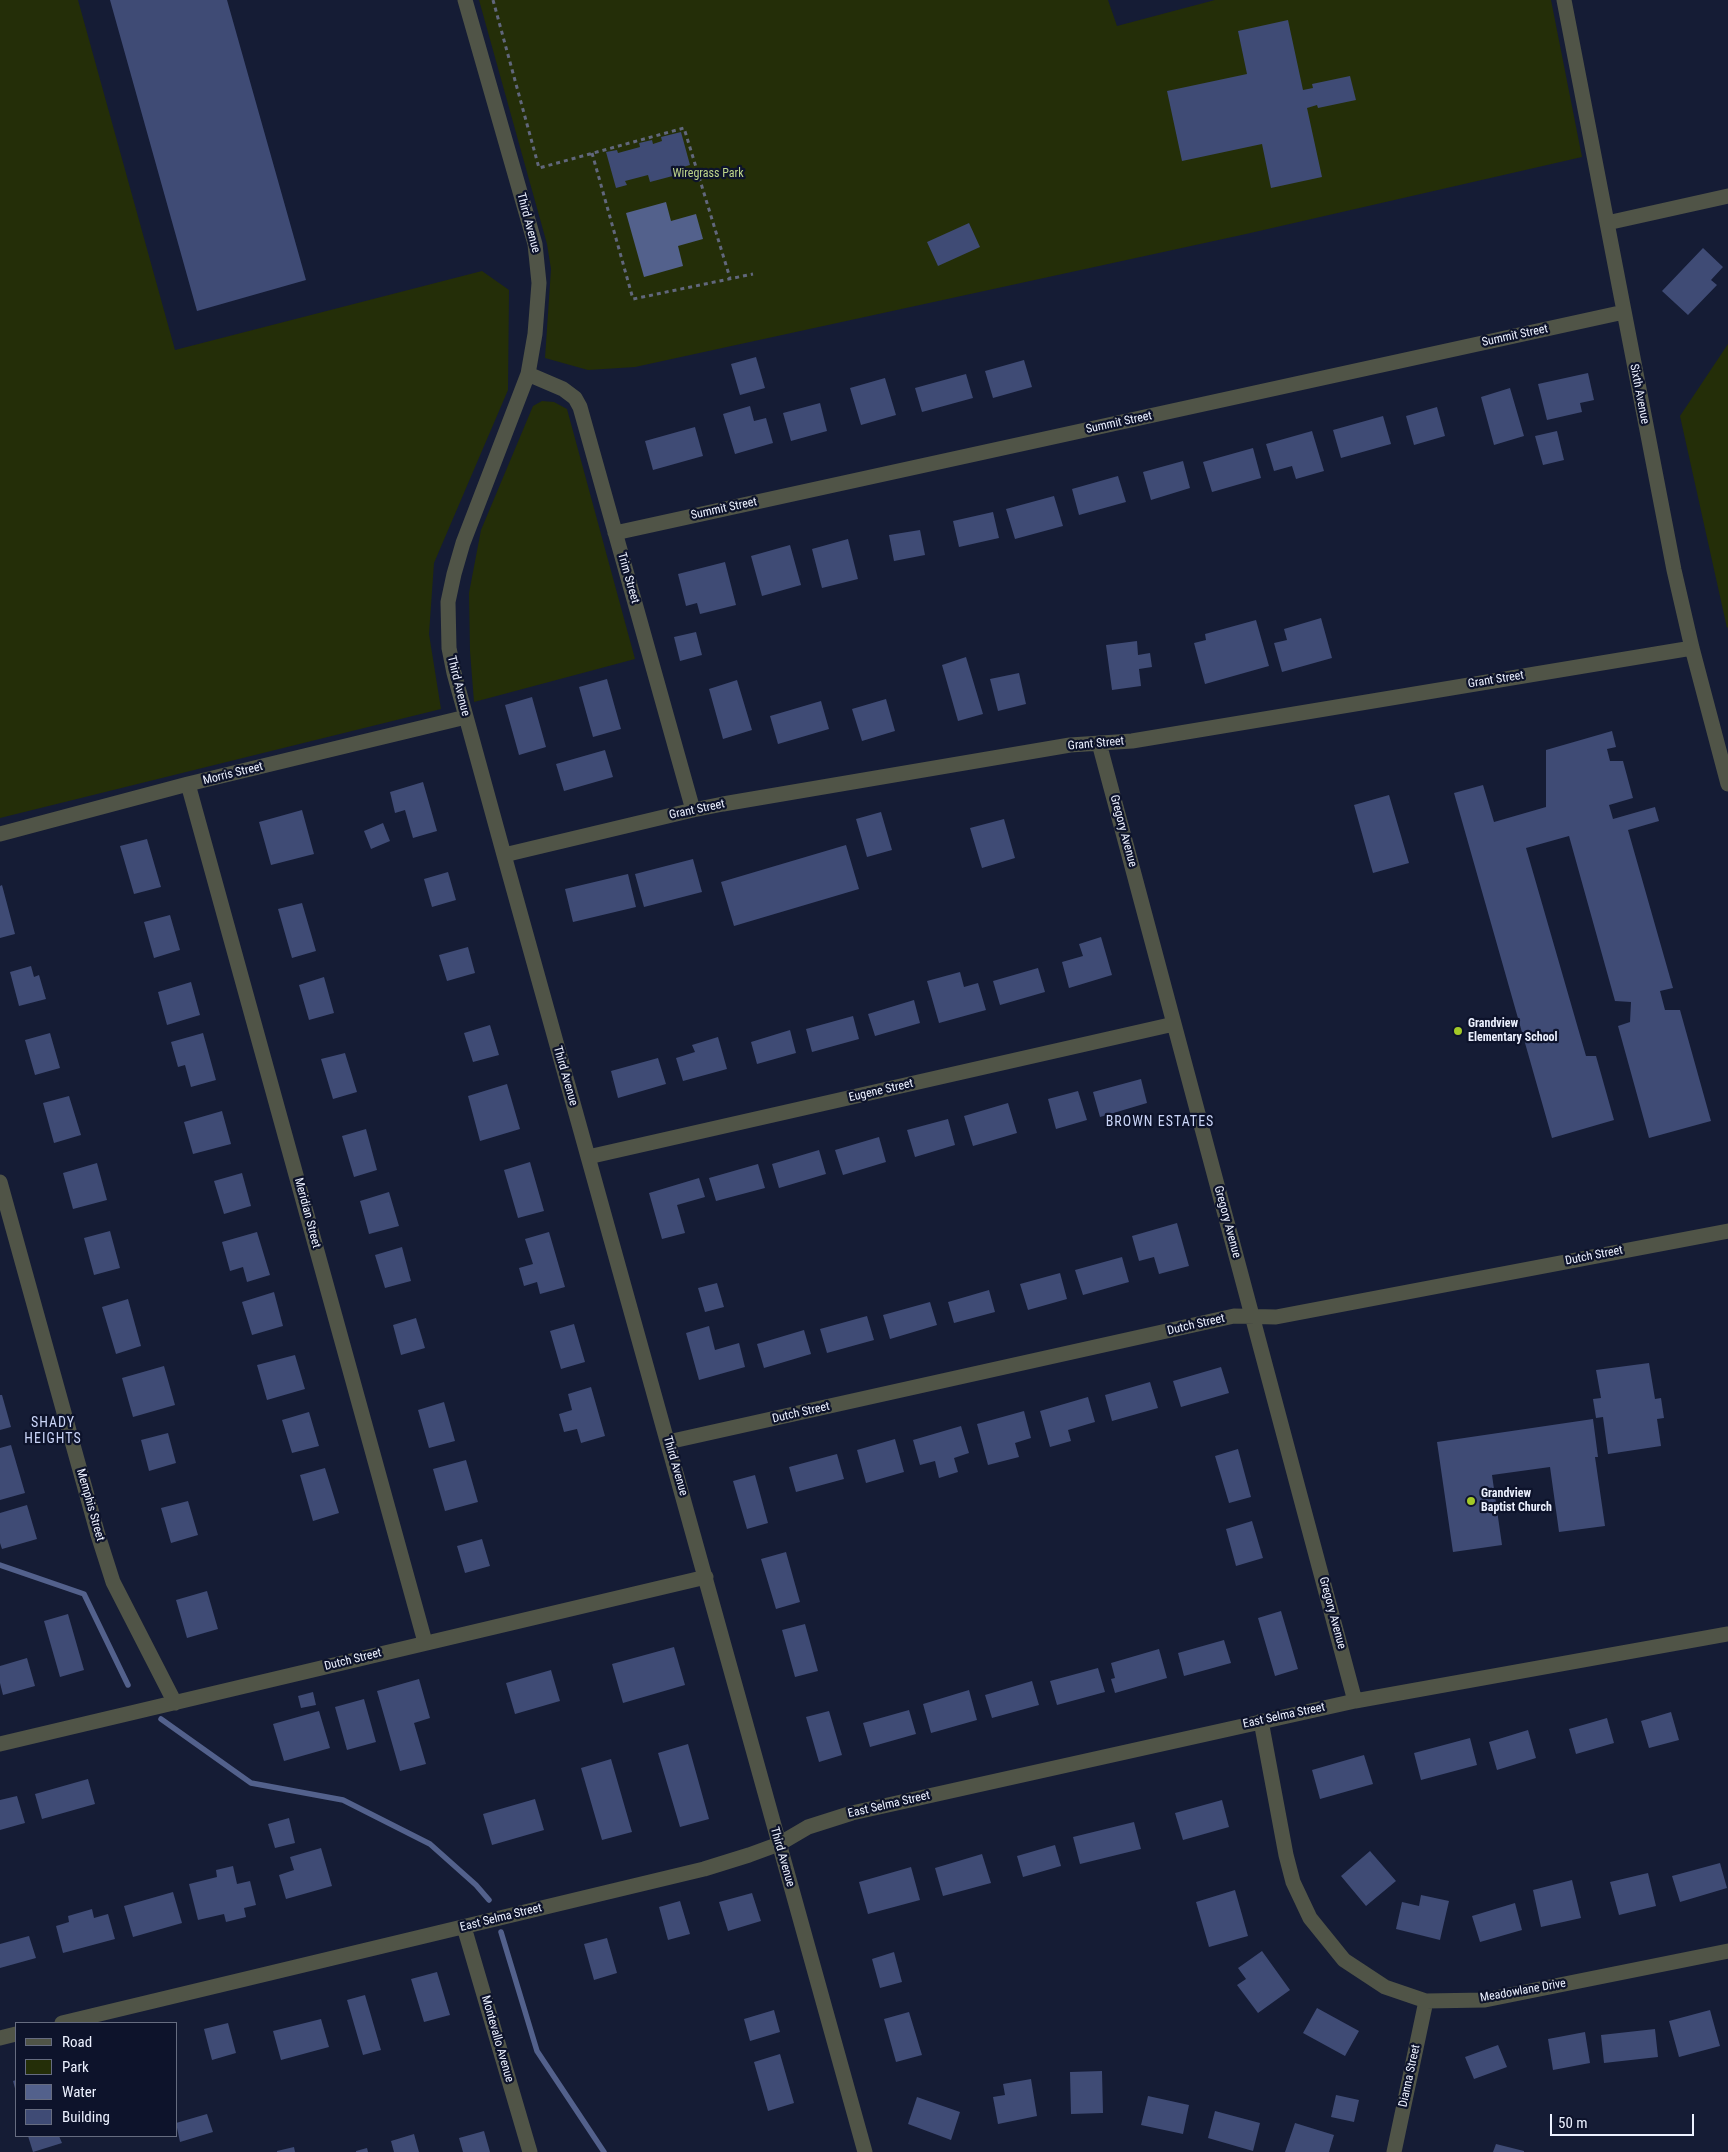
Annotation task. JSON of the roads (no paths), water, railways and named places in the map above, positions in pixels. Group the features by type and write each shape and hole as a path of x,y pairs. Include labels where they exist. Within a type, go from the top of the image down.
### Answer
{"street":[{"name":"Third Avenue","path":"465,0 537,255 538,297 528,374 462,543 448,602 449,648 466,718 866,2152"},
{"name":"Sixth Avenue","path":"1564,0 1674,570 1692,648 1727,774"},
{"path":"1607,223 1728,196"},
{"name":"Summit Street","path":"615,533 1624,312"},
{"name":"Trim Street","path":"528,374 563,389 575,398 580,407 693,810"},
{"name":"Grant Street","path":"504,855 693,810 1070,745 1132,741 1692,648"},
{"name":"Morris Street","path":"0,834 188,784 466,718"},
{"name":"Gregory Avenue","path":"1100,743 1355,1701"},
{"name":"Meridian Street","path":"188,784 425,1642"},
{"name":"Eugene Street","path":"588,1157 1174,1024"},
{"name":"Memphis Street","path":"0,1182 98,1535 113,1582 175,1703"},
{"name":"Dutch Street","path":"668,1442 1234,1316 1276,1317 1728,1231"},
{"name":"Dutch Street","path":"0,1744 706,1577"},
{"name":"East Selma Street","path":"66,2022 704,1869 779,1844 808,1827 852,1813 1355,1701 1728,1634"},
{"name":"Meadowlane Drive","path":"1261,1721 1293,1882 1310,1918 1344,1960 1385,1987 1426,2001 1485,2000 1728,1951"},
{"name":"Montevallo Avenue","path":"464,1927 530,2152"},
{"name":"Dianna Street","path":"1394,2152 1426,2001"},
{"path":"0,2038 15,2034"}],"water":[{"path":"666,202 671,221 696,214 703,239 678,246 683,266 644,277 626,213"}],"waterway":[{"path":"0,1565 84,1594 128,1685"},
{"path":"161,1719 251,1783 343,1800 430,1844 476,1885 489,1900"},
{"path":"501,1932 537,2051 604,2152"}],"place":[{"name":"Grandview Elementary School","path":"1458,1031"},
{"name":"Grandview Baptist Church","path":"1471,1501"}],"district":[{"name":"BROWN ESTATES","path":"1160,1122"},
{"name":"SHADY HEIGHTS","path":"53,1432"}],"park label":[{"name":"Wiregrass Park","path":"708,174"}]}
